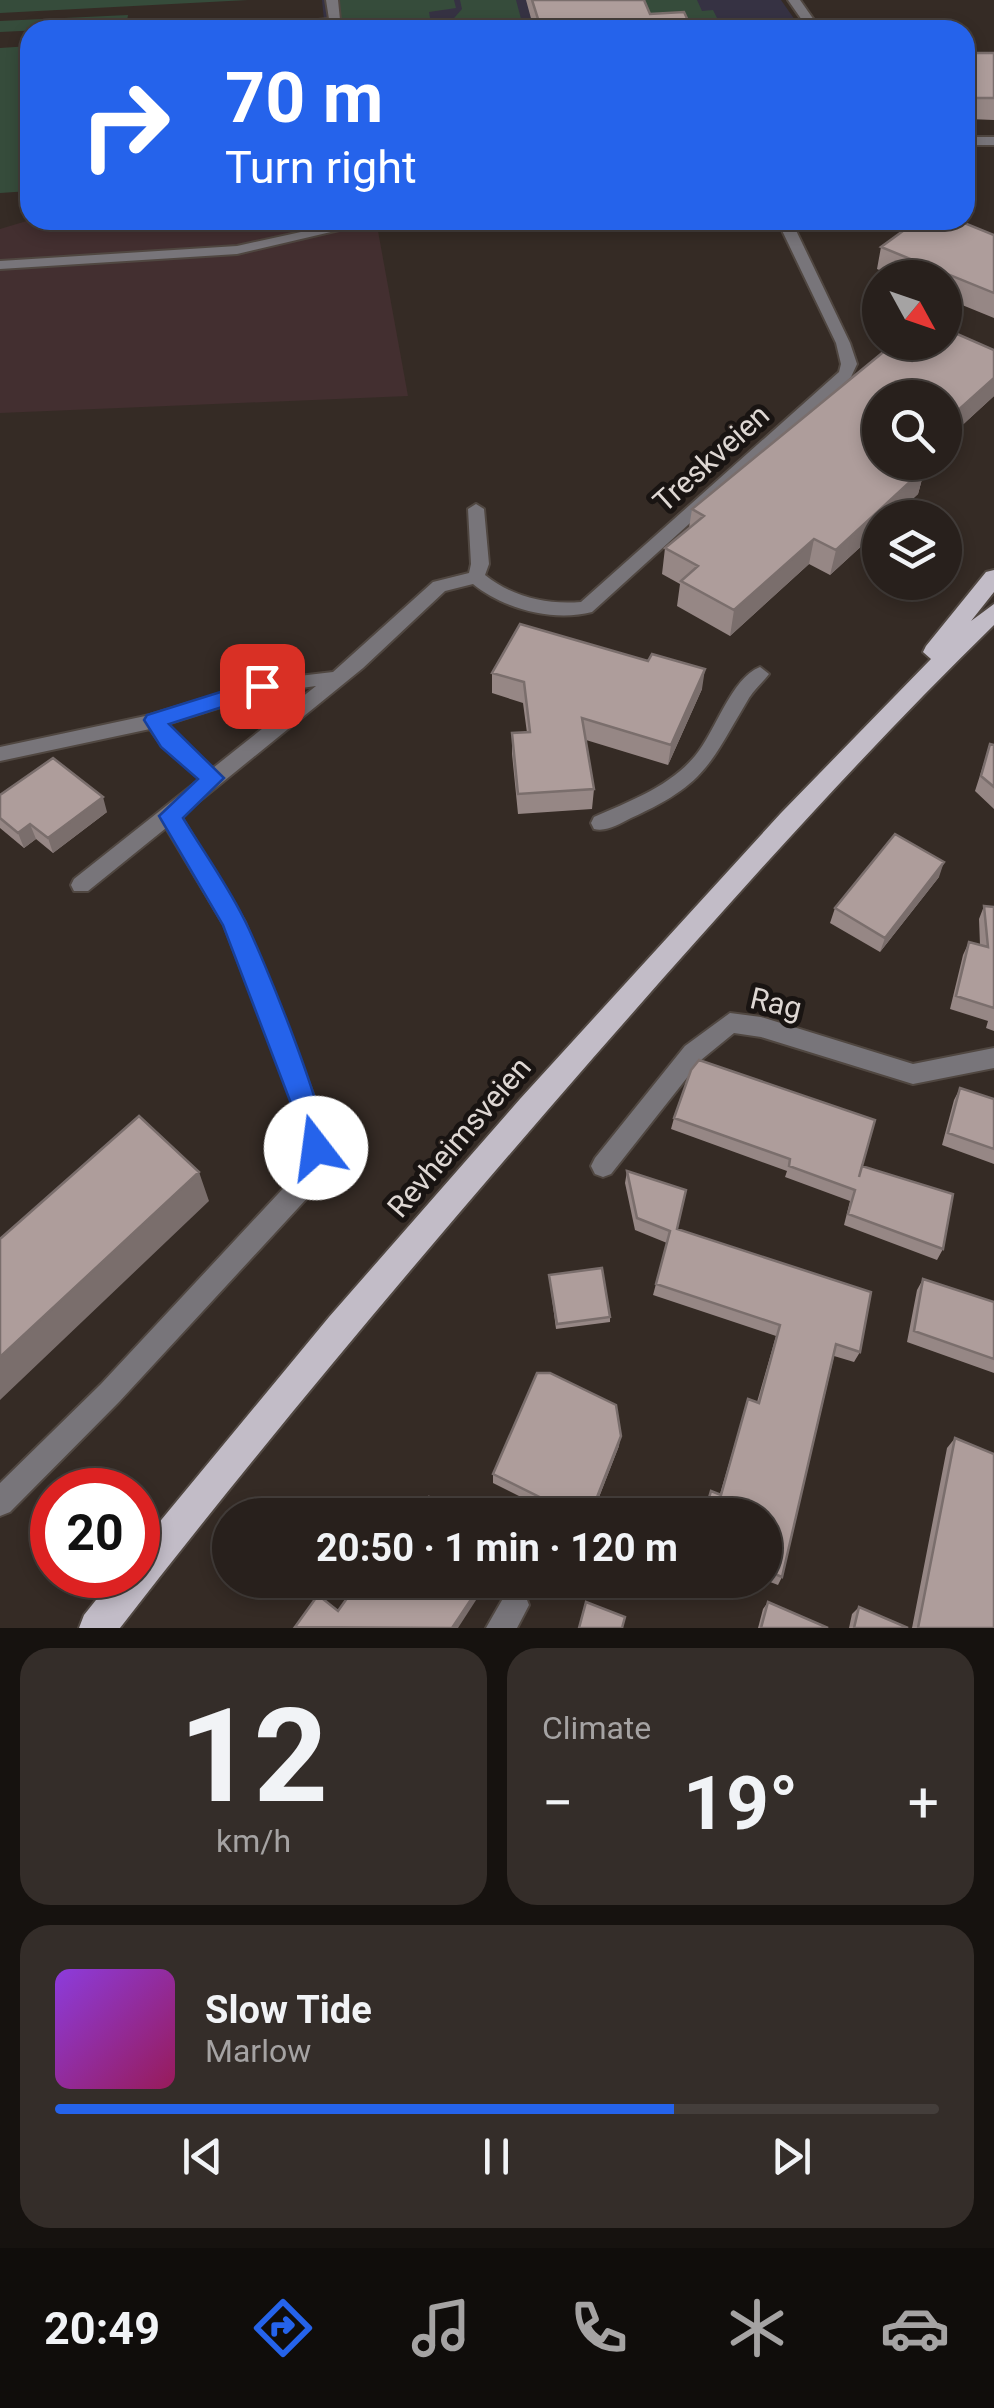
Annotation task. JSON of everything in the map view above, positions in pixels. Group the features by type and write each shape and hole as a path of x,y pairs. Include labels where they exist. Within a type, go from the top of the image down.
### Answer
{"main road":[{"name":"Revheimsveien","path":"97,1628 430,1221 892,708 994,577"},
{"name":"Revheimsveien","path":"892,708 994,612"}],"street":[{"path":"0,265 237,250 329,230"},
{"name":"Treskveien","path":"478,570 488,588 522,600 563,611 586,608 846,374 850,364 842,343 789,230"},
{"path":"80,885 336,680 439,586 478,570 476,509"},
{"path":"601,823 684,782 727,724 742,688 760,674"},
{"path":"0,754 155,720 262,686 301,679 336,680"},
{"path":"155,720 169,741 213,778"},
{"path":"0,1502 110,1392 301,1187 316,1148 308,1114 234,922 170,816"},
{"name":"Rag","path":"603,1166 693,1053 730,1023 761,1027 913,1074 994,1058"}],"shaded area":[{"path":"322,0 781,0 795,20 324,20"},
{"path":"20,223 20,230 378,230 408,396 0,413 0,229"}],"green space":[{"path":"0,0 248,0 0,13"},
{"path":"331,0 454,0 456,8 429,12 430,20 335,20"},
{"path":"460,0 516,0 521,20 452,20 462,9"},
{"path":"632,0 697,0 702,11 713,10 718,20 640,20"},
{"path":"128,15 127,20 21,20"},
{"path":"20,20 20,31 0,32 0,21"},
{"path":"20,47 20,192 0,193 0,48"}],"building":[{"path":"532,0 644,0 650,14 684,12 688,20 538,20"},
{"path":"975,53 994,53 994,98 975,98"},
{"path":"975,227 994,235 994,293 962,280 962,260 913,260 881,247 904,230"},
{"path":"962,336 994,350 994,378 962,407 962,380 862,380 862,480 912,480 890,500 862,500 862,526 836,550 814,539 734,610 681,581 698,566 665,548 704,516 692,509 874,360 962,360"},
{"path":"520,624 648,661 652,654 705,669 671,745 582,718 594,789 518,794 512,733 530,732 524,682 492,673"},
{"path":"990,744 994,745 994,787 981,776"},
{"path":"53,758 103,797 48,838 30,824 18,833 0,818 0,795"},
{"path":"895,834 944,862 885,938 835,908"},
{"path":"984,906 994,907 994,1008 956,996 969,942 988,947"},
{"path":"699,1060 875,1120 862,1166 953,1194 943,1249 848,1214 855,1190 789,1166 790,1159 674,1118 691,1070"},
{"path":"960,1088 994,1099 994,1149 948,1133"},
{"path":"139,1116 199,1172 0,1357 0,1239"},
{"path":"627,1171 686,1190 677,1229 871,1292 860,1352 836,1344 782,1577 782,1498 709,1498 711,1491 721,1495 748,1399 759,1403 780,1325 656,1284 670,1231 637,1218"},
{"path":"602,1268 610,1317 557,1324 549,1275"},
{"path":"923,1279 994,1302 994,1359 914,1331"},
{"path":"537,1373 550,1373 616,1405 621,1436 597,1498 542,1498 493,1474"},
{"path":"955,1438 994,1454 994,1628 918,1628"},
{"path":"316,1598 338,1611 347,1598 472,1598 452,1628 295,1627"},
{"path":"586,1602 625,1617 622,1628 579,1628"},
{"path":"768,1602 828,1628 761,1628"},
{"path":"859,1607 908,1628 854,1628"}],"route":[{"path":"262,686 155,720 169,741 213,778 170,816 234,922 308,1114 316,1148"}]}
